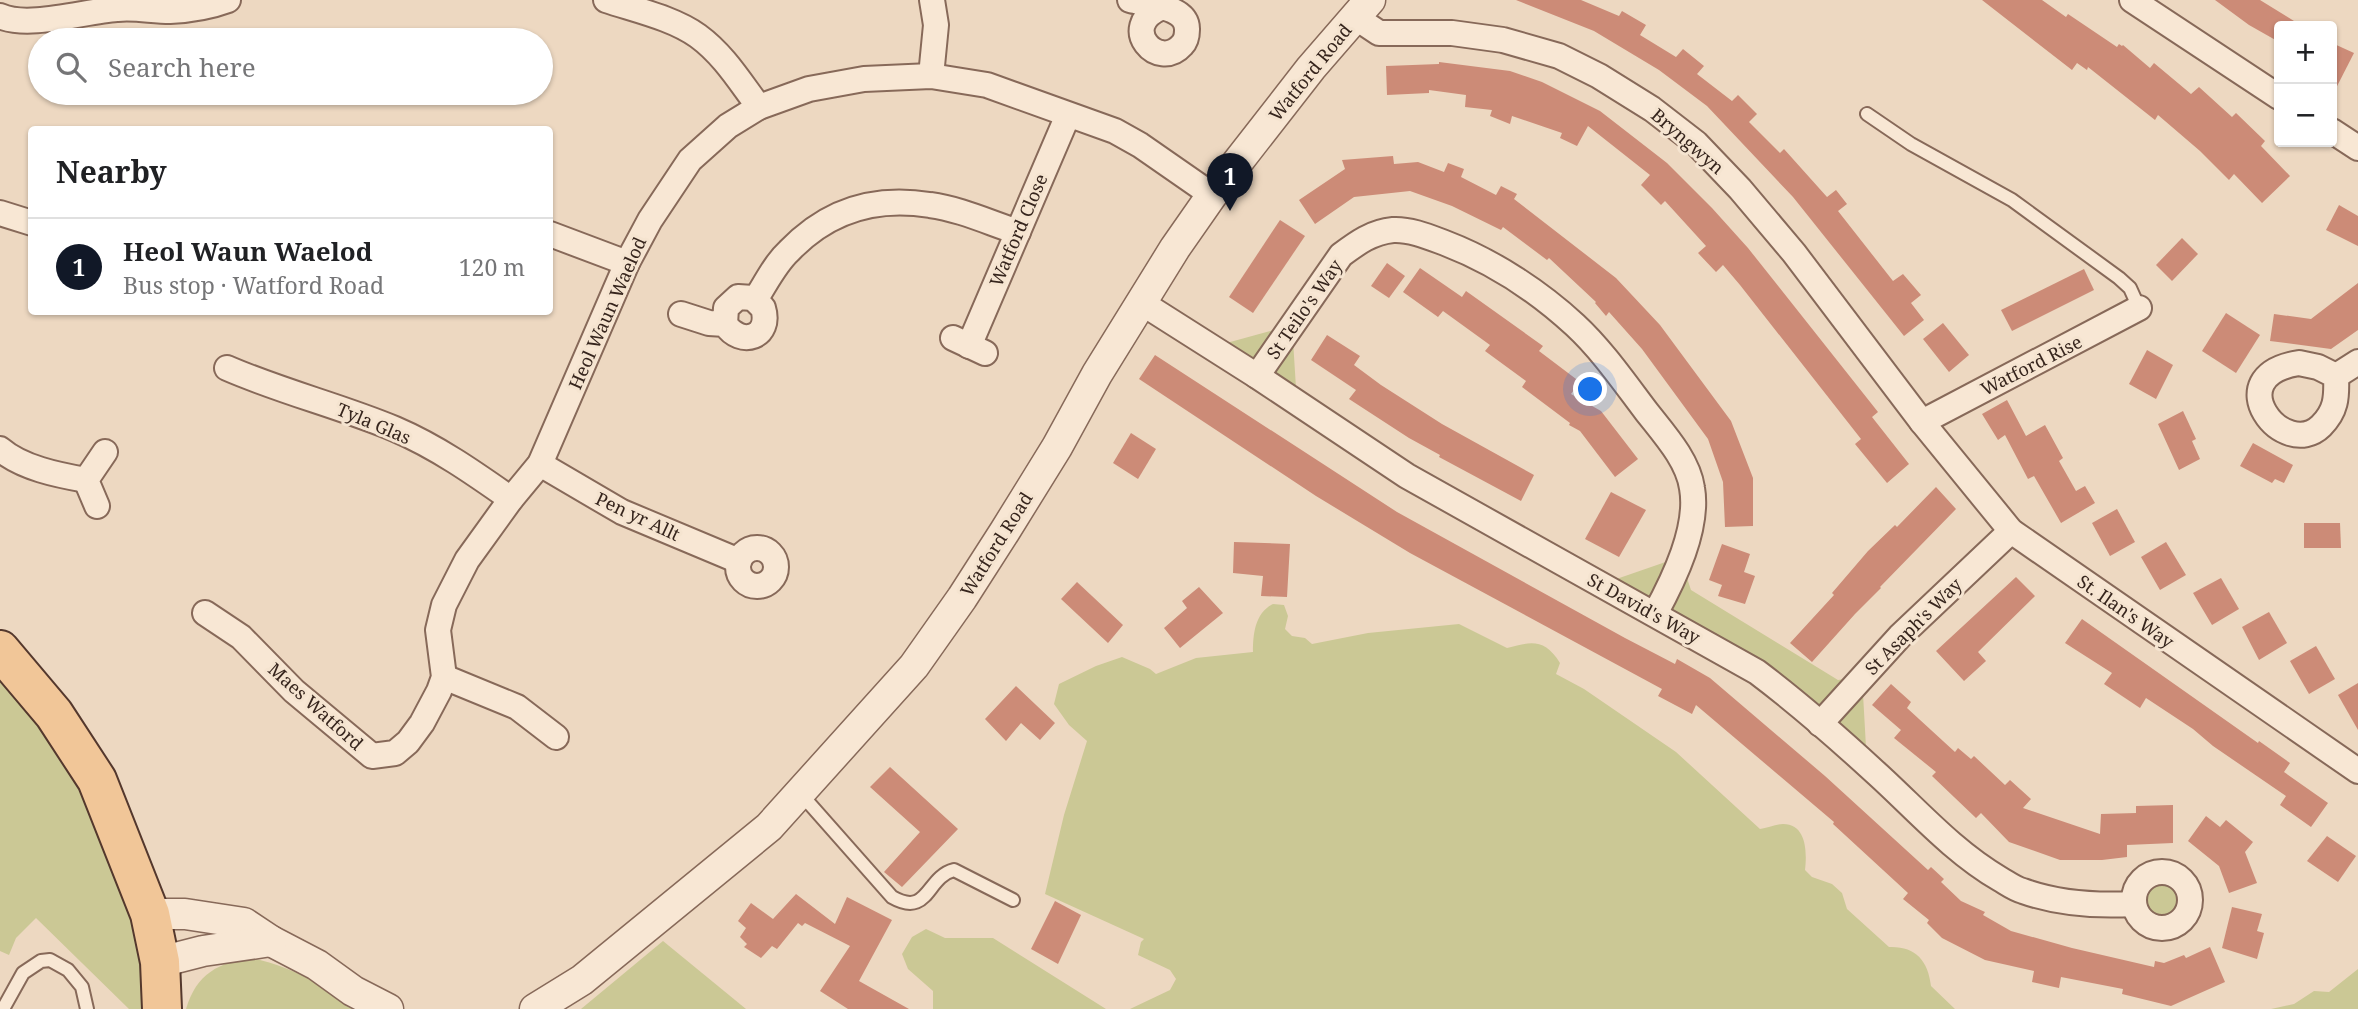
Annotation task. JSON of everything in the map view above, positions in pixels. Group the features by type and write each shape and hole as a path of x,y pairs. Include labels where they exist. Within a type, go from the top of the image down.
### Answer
{"main road":[{"path":"0,650 54,714 97,780 150,914 160,962 162,1009"}],"street":[{"path":"0,16 9,20 58,19 91,11 133,8 169,11 200,8 228,0"},
{"path":"606,0 696,34 725,60 759,107"},
{"path":"931,75 936,25 932,0"},
{"path":"1130,0 1160,8"},
{"path":"2132,0 2274,94"},
{"name":"Watford Road","path":"535,1009 582,980 769,827 914,666 962,598 1057,447 1097,374 1175,248 1212,195 1311,68 1363,8"},
{"name":"Bryngwyn","path":"1363,8 1379,33 1465,35 1503,40 1559,56 1599,76 1652,109 1696,143 1740,188 1794,253 1922,422"},
{"name":"Heol Waun Waelod","path":"444,677 438,630 444,605 467,560 540,464 627,263 650,220 690,160 729,126 759,107 809,89 864,79 931,75 987,85 1115,131 1212,195"},
{"name":"Watford Close","path":"969,346 1068,115"},
{"path":"2337,134 2358,148"},
{"path":"681,314 709,323 725,324 724,316 731,301 746,296 755,300 787,251 832,216 854,209 884,202 931,205 1018,232"},
{"path":"0,213 28,222"},
{"name":"St Teilo's Way","path":"1257,376 1322,280 1341,255 1360,240 1377,233 1396,230 1420,234 1457,248 1500,270 1550,303 1577,326 1621,378 1684,463 1692,485 1695,508 1690,533 1655,614"},
{"path":"553,235 627,263"},
{"name":"St David's Way","path":"1142,303 1406,476 1757,672 1789,696 1944,837 1986,870 2021,891 2055,900 2097,906 2133,904"},
{"name":"Watford Rise","path":"1922,422 2139,309"},
{"path":"2336,376 2358,362"},
{"name":"Tyla Glas","path":"227,368 266,385 332,405 398,430 440,452 511,499"},
{"name":"St. Ilan's Way","path":"1922,422 2011,531 2358,771"},
{"path":"0,449 9,458 86,480"},
{"path":"86,480 105,452"},
{"name":"Pen yr Allt","path":"540,464 622,512 738,561"},
{"path":"86,480 97,506"},
{"name":"St Asaph's Way","path":"1820,724 1899,636 2011,531"},
{"name":"Maes Watford","path":"205,613 241,637 294,691 372,756 395,753 408,742 433,702 444,677"},
{"path":"444,677 517,707 556,737"},
{"path":"150,914 185,914 244,923 271,941 317,965 353,991 388,1009"},
{"path":"160,962 203,951 271,941"}],"lane":[{"path":"1867,114 1911,144 2012,200 2119,278 2130,288 2139,309"},
{"path":"801,794 892,897 904,904 916,903 928,894 944,873 954,870 1013,900"},
{"path":"3,1009 23,973 41,961 50,960 68,970 82,987 87,1009"}],"shaded area":[{"path":"1292,325 1297,403 1212,347"},
{"path":"1680,557 1691,590 1838,680 1862,676 1867,765 1820,724 1602,584"},
{"path":"1273,604 1284,605 1288,616 1285,629 1292,636 1305,638 1312,644 1368,633 1459,624 1507,648 1531,643 1543,646 1560,663 1556,674 1584,689 1676,752 1760,829 1783,824 1797,829 1804,841 1805,870 1812,877 1832,884 1842,893 1847,909 1889,947 1906,949 1919,956 1927,969 1931,986 1955,1009 1130,1009 1170,990 1176,979 1170,970 1138,955 1144,939 1045,894 1064,815 1087,741 1069,725 1054,704 1059,684 1122,657 1156,674 1196,658 1253,652 1259,618"},
{"path":"0,671 68,760 126,897 148,1009 129,1009 36,918 16,938 9,955 0,951"},
{"path":"2156,872 2168,872 2178,876 2186,884 2190,900 2186,916 2178,924 2168,928 2156,928 2146,924 2138,916 2134,906 2134,894 2138,884 2146,876"},
{"path":"926,929 945,938 993,938 1106,1009 933,1009 933,991 908,969 902,954 912,937"},
{"path":"663,941 746,1009 581,1009"},
{"path":"252,958 307,978 356,1009 186,1009 196,987 210,972 229,963"},
{"path":"2358,969 2358,1009 2271,1009 2294,1004 2314,991 2329,992"}],"building":[{"path":"1516,0 1581,0 1619,16 1622,11 1646,25 1640,35 1676,57 1683,49 1704,66 1697,74 1732,101 1738,95 1757,114 1749,122 1780,153 1784,149 1827,197 1836,190 1847,204 1838,211 1893,281 1903,274 1921,295 1911,303 1924,320 1904,336 1793,197 1707,106 1659,70 1594,31"},
{"path":"1982,0 2042,0 2117,47 2119,44 2123,45 2150,68 2154,63 2191,94 2199,87 2232,117 2236,113 2265,141 2261,146 2290,176 2262,203 2234,174 2229,180 2158,115 2155,120 2088,67 2087,70 2077,63 2072,70"},
{"path":"2215,0 2260,0 2294,21 2274,21 2274,39"},
{"path":"2337,45 2354,53 2337,86"},
{"path":"1439,62 1510,71 1542,82 1600,111 1667,163 1748,248 1878,412 1872,417 1909,464 1887,483 1855,444 1861,439 1740,285 1723,265 1716,272 1698,253 1706,246 1665,201 1661,205 1641,185 1650,175 1588,126 1577,146 1560,138 1562,133 1512,116 1510,124 1490,116 1492,110 1465,107 1466,95 1429,90 1429,93 1387,95 1386,66"},
{"path":"1393,156 1394,164 1418,162 1444,172 1448,163 1464,169 1461,177 1496,195 1501,186 1517,194 1514,199 1616,278 1660,325 1731,421 1753,478 1753,526 1725,527 1723,482 1708,439 1642,349 1609,312 1606,316 1596,302 1549,258 1547,260 1503,227 1501,230 1452,206 1410,191 1354,197 1315,224 1299,200 1345,169 1342,160"},
{"path":"2339,205 2358,216 2358,246 2326,230"},
{"path":"1280,220 1305,236 1253,313 1229,297"},
{"path":"2182,238 2198,254 2172,281 2156,265"},
{"path":"1387,263 1405,276 1389,298 1371,286"},
{"path":"1420,268 1462,297 1466,291 1543,346 1539,351 1580,382 1571,394 1601,411 1638,459 1615,477 1580,431 1522,387 1526,381 1485,351 1490,345 1443,311 1438,317 1403,292"},
{"path":"2084,269 2094,290 2012,331 2001,310"},
{"path":"2358,283 2358,330 2331,349 2270,341 2274,314 2311,319"},
{"path":"2226,313 2260,335 2236,373 2202,351"},
{"path":"1943,323 1969,355 1949,372 1923,339"},
{"path":"1327,335 1360,356 1354,365 1381,385 1442,424 1534,475 1521,501 1439,457 1440,455 1349,399 1356,390 1311,360"},
{"path":"2147,350 2173,365 2156,399 2129,384"},
{"path":"1155,355 1397,512 1625,638 1675,664 1677,659 1710,678 1825,776 1928,870 1931,867 1944,879 1941,882 1961,901 1985,912 1983,915 2011,931 2154,967 2155,961 2164,963 2184,955 2186,958 2210,947 2225,982 2171,1006 2122,994 2123,989 2061,977 2059,988 2032,982 2034,971 1985,960 1942,938 1927,923 1929,920 1903,899 1908,893 1833,824 1834,822 1696,705 1692,714 1658,696 1662,689 1410,553 1316,496 1139,379"},
{"path":"2007,400 2026,436 2045,425 2063,458 2059,461 2076,491 2085,486 2095,503 2061,523 2034,476 2028,479 2005,435 1998,440 1982,414"},
{"path":"2183,411 2196,439 2192,441 2200,459 2179,470 2158,424"},
{"path":"1131,433 1156,449 1138,479 1113,463"},
{"path":"2253,443 2293,465 2284,483 2275,479 2272,483 2240,466"},
{"path":"1936,487 1956,509 1812,662 1790,643 1834,595 1832,593 1868,551 1895,525 1897,527"},
{"path":"1611,492 1646,510 1619,557 1585,539"},
{"path":"2117,509 2135,542 2110,556 2092,523"},
{"path":"2304,523 2340,523 2341,548 2304,548"},
{"path":"1234,542 1290,544 1287,597 1261,596 1263,576 1233,573"},
{"path":"2166,542 2186,575 2160,590 2141,557"},
{"path":"1722,544 1750,554 1744,572 1755,576 1745,604 1718,596 1722,585 1709,580"},
{"path":"2016,577 2035,596 1978,652 1986,661 1964,681 1936,651"},
{"path":"2221,578 2239,609 2212,625 2193,593"},
{"path":"1077,582 1123,625 1108,643 1061,599"},
{"path":"1199,587 1223,613 1180,648 1164,628 1187,608 1182,601"},
{"path":"2269,612 2287,643 2259,660 2242,627"},
{"path":"2082,619 2290,763 2284,772 2328,803 2311,827 2280,805 2286,796 2213,746 2193,729 2146,698 2140,708 2104,684 2112,673 2065,643"},
{"path":"2316,646 2335,679 2309,694 2290,661"},
{"path":"2358,683 2358,730 2338,695"},
{"path":"1891,684 1911,702 1907,708 1955,752 1958,748 1971,759 1974,756 2005,785 2010,780 2031,799 2023,808 2100,834 2101,814 2136,813 2136,806 2173,805 2173,843 2127,845 2127,857 2060,860 2009,842 1981,813 1976,818 1932,776 1936,772 1894,738 1901,730 1872,705"},
{"path":"1016,686 1055,723 1040,740 1021,723 1006,741 985,719"},
{"path":"890,767 958,829 902,887 884,872 920,832 870,787"},
{"path":"2206,816 2220,827 2226,820 2253,842 2245,852 2257,883 2229,893 2219,866 2188,841"},
{"path":"2327,836 2356,856 2338,882 2307,861"},
{"path":"796,894 835,924 847,897 892,920 859,981 909,1009 848,1009 820,991 850,946 805,923 802,926 798,923 777,949 772,946 761,958 744,947 747,944 740,937 746,928 738,921 751,903 773,919"},
{"path":"1055,901 1081,915 1058,964 1031,949"},
{"path":"2232,907 2262,914 2257,931 2264,933 2257,959 2222,948"}],"place":[{"name":"Heol Waun Waelod","path":"1230,211"}]}
